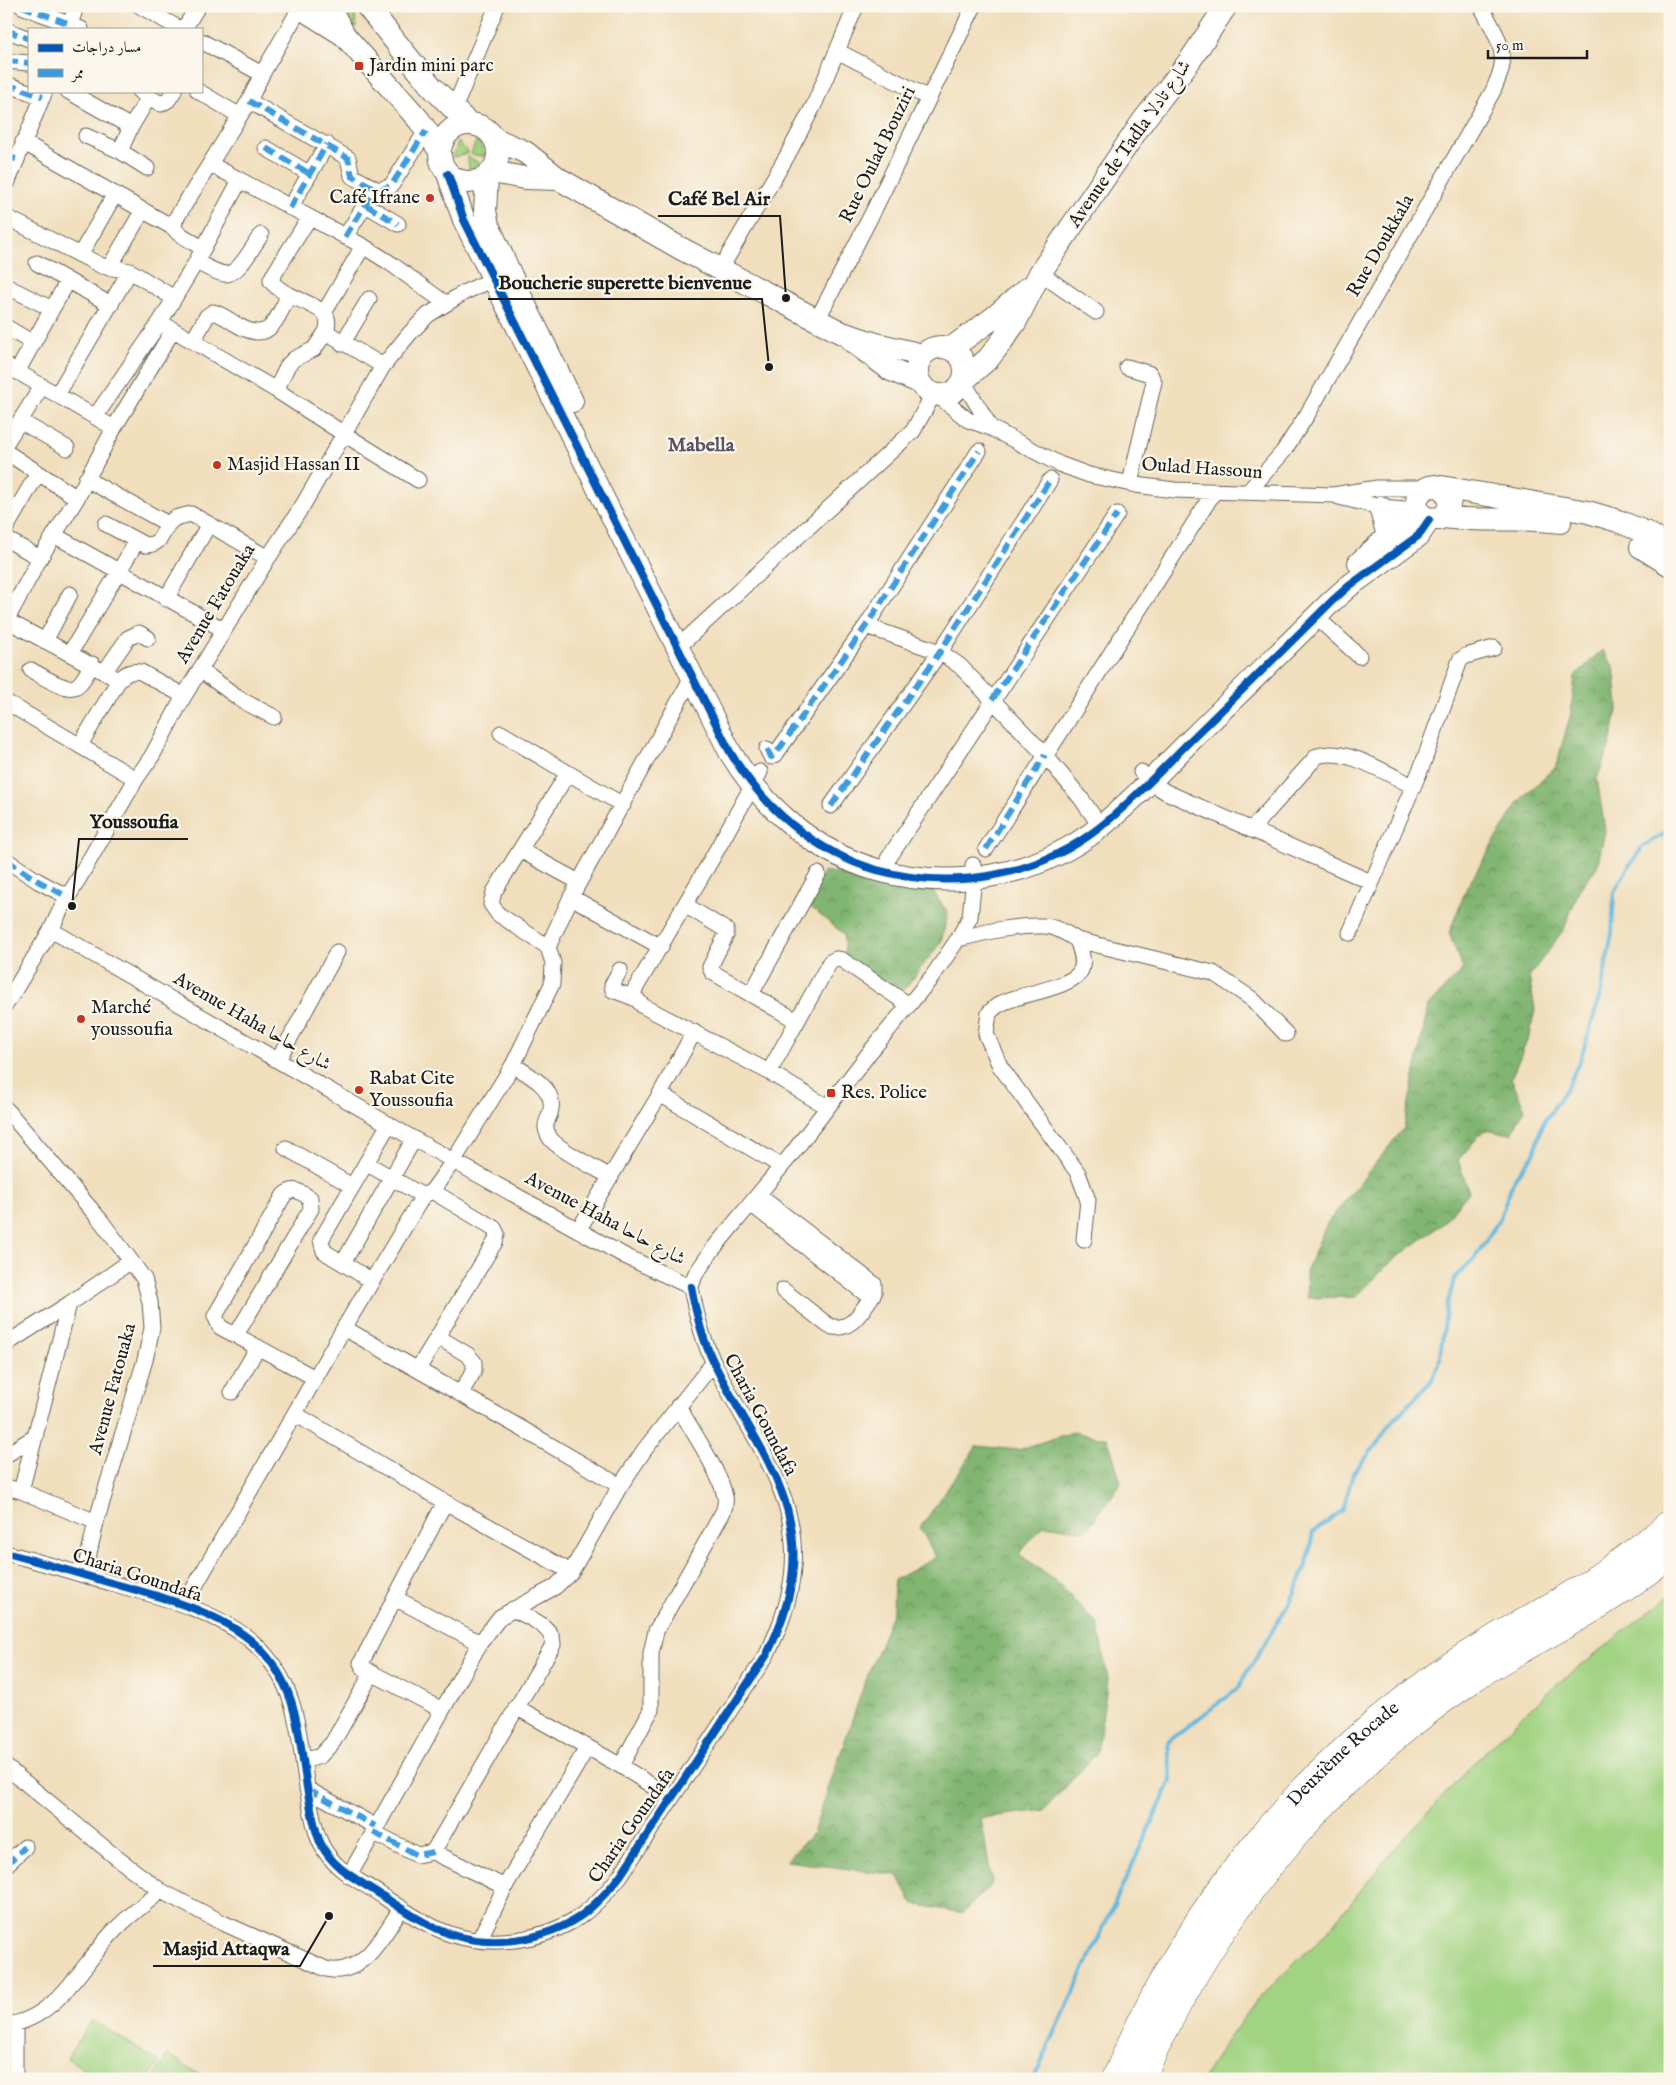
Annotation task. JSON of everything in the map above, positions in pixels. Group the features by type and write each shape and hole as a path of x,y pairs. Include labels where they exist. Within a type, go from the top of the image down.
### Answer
{"highway":[{"name":"Deuxième Rocade","path":"1116,2079 1145,2014 1194,1927 1252,1847 1306,1787 1364,1732 1426,1683 1494,1639 1599,1577 1670,1524"},
{"name":"Deuxième Rocade","path":"1141,2079 1166,2024 1189,1982 1230,1917 1276,1856 1327,1799 1383,1747 1443,1699 1507,1657 1612,1596 1670,1554"}],"street":[{"path":"22,6 73,27 76,6"},
{"path":"140,6 180,28"},
{"path":"183,28 198,6"},
{"path":"329,6 344,35 419,120 440,151 442,163 448,174 464,220 501,275 684,642 742,744 756,779 774,810 799,831 830,851 864,866 900,876 937,880 978,864 1214,492"},
{"path":"367,6 380,16 431,86 462,116 489,131 495,139 499,156 489,175 485,204 486,218 501,275"},
{"path":"440,151 446,135 461,125 462,116 497,6"},
{"path":"721,268 787,156 814,105 856,6"},
{"name":"Rue Oulad Bouziri","path":"817,320 974,6"},
{"name":"Avenue de Tadla شارع تادلا","path":"963,380 989,358 1002,341 1016,321 1037,278 1143,121 1190,59 1226,6"},
{"name":"Rue Doukkala","path":"1248,492 1283,452 1308,416 1493,91 1502,65 1502,54 1498,41 1481,6"},
{"path":"174,228 176,220 249,101 299,7 344,35"},
{"path":"6,30 28,39"},
{"path":"202,44 262,74"},
{"path":"837,51 929,98"},
{"path":"6,61 28,63"},
{"path":"6,84 28,90"},
{"path":"70,92 131,127"},
{"path":"120,151 144,94 160,104 168,100 173,92"},
{"path":"200,92 240,116"},
{"path":"6,186 11,158 23,142 44,94"},
{"path":"249,101 328,144 348,158 351,164 352,176 375,190 383,190 391,186 426,131"},
{"path":"86,136 120,151 147,168"},
{"path":"495,139 526,152 559,179 680,248 842,333 876,344 922,355"},
{"path":"23,142 174,228 199,255 222,274 231,274 240,266 261,235"},
{"path":"290,208 328,144"},
{"path":"266,148 310,174"},
{"path":"210,164 363,246 445,303"},
{"path":"448,174 455,179 471,183 489,175 559,179"},
{"path":"119,680 6,621 40,558 77,498 166,326 174,298 240,180"},
{"path":"345,237 375,190"},
{"path":"80,254 115,194"},
{"path":"366,205 398,224"},
{"path":"109,268 143,210"},
{"path":"6,217 109,268 130,271 174,298"},
{"path":"276,390 288,365 294,359 314,349 326,332 328,320 324,313 275,286 271,279 309,218"},
{"path":"324,313 363,246"},
{"path":"37,263 111,305"},
{"path":"57,395 130,271"},
{"name":"Avenue Fatouaka","path":"6,1004 51,930 136,779 152,756 184,696 268,558 303,505 383,366 410,333 428,315 445,303 501,275"},
{"path":"1037,278 1096,312"},
{"name":"Avenue de Tadla شارع تادلا","path":"950,349 992,319 1037,278"},
{"path":"68,281 33,342 12,368 114,428"},
{"path":"6,286 52,308"},
{"path":"193,341 207,316 214,312 247,332 259,333 265,331 276,319 290,295"},
{"path":"342,344 370,299"},
{"path":"166,326 276,390 418,480"},
{"path":"95,418 166,326"},
{"path":"6,327 33,342"},
{"path":"326,332 342,344 383,366"},
{"path":"842,333 883,365 930,391 953,392 963,380 965,373 962,359 950,349 935,348 922,355 916,368 930,391"},
{"path":"1127,367 1150,374 1154,382 1130,483"},
{"path":"963,380 991,428"},
{"path":"6,443 42,386"},
{"path":"684,642 913,431 930,391"},
{"name":"Oulad Hassoun","path":"930,391 968,420 991,428 1059,464 1089,475 1130,483 1174,490 1332,495 1377,488 1434,488"},
{"path":"20,421 67,448"},
{"path":"767,749 771,757 775,755 866,626 979,451"},
{"path":"6,452 77,498"},
{"path":"6,528 38,473"},
{"path":"86,479 168,524"},
{"path":"831,806 940,652 1050,480"},
{"path":"1237,686 1318,596 1379,546 1388,536 1430,515 1449,510 1450,502 1448,495 1434,488"},
{"path":"1670,547 1646,533 1625,524 1588,512 1434,488 1418,496 1430,515 1463,520 1506,518 1545,520 1584,526 1612,534 1640,546 1670,565"},
{"name":"Oulad Hassoun","path":"1332,495 1380,507 1430,515"},
{"path":"1380,507 1388,536"},
{"path":"106,524 145,545 155,544 160,540 168,524 175,518 191,514 268,558"},
{"path":"888,859 1116,514"},
{"path":"684,642 692,677 730,752 756,779 814,823 832,836 859,849 888,859 944,866 978,864 1001,874 1053,857 1077,844 1097,821 1237,686 1349,586 1418,536 1430,515"},
{"path":"166,599 209,524"},
{"path":"54,535 118,573 224,630"},
{"path":"6,539 40,558"},
{"path":"70,653 137,541"},
{"path":"45,640 70,594"},
{"path":"1316,617 1359,656"},
{"path":"866,626 940,652 960,666 1045,756 1097,821"},
{"path":"31,670 65,687 72,688 98,668 131,636 138,633 148,638"},
{"path":"1350,933 1422,766 1460,660 1466,656 1494,648"},
{"path":"80,745 119,680 127,673 134,670 141,672 184,696"},
{"path":"200,670 243,701 274,717"},
{"path":"548,947 579,882 692,677"},
{"path":"6,702 136,779"},
{"path":"501,733 622,806"},
{"path":"1251,830 1317,756 1326,753 1351,758 1413,786"},
{"path":"184,1605 372,1281 428,1194 454,1160 513,1065 552,984 553,963 548,947 498,914 491,904 494,892 568,773"},
{"path":"1145,776 1166,792 1371,882"},
{"path":"634,998 634,989 661,947 756,779"},
{"path":"520,850 579,882"},
{"path":"6,860 38,881 68,897"},
{"name":"Avenue Haha شارع حاحا","path":"51,930 414,1139 625,1256 691,1287 701,1266 932,977 958,939 970,916 978,864"},
{"path":"750,994 818,874"},
{"path":"571,897 661,947"},
{"path":"685,905 726,930 726,935 711,964 710,970 797,1021"},
{"path":"958,939 997,930 1046,926 1067,933 1077,940 1213,973 1252,999 1286,1034"},
{"path":"1077,940 1082,957 1081,970 1075,978 1045,990 1001,1003 989,1012 986,1034 1000,1066 1078,1174 1088,1200 1084,1240"},
{"path":"278,1060 337,952"},
{"path":"769,1072 830,962 836,959 842,960 909,1005"},
{"path":"620,970 612,985 613,990 634,998 643,1006 769,1072 827,1107"},
{"path":"579,1229 660,1094 694,1032"},
{"path":"513,1065 541,1084 549,1096 551,1109 545,1122 546,1130 552,1141 611,1177"},
{"path":"660,1094 781,1166"},
{"name":"Avenue Fatouaka","path":"6,1109 131,1261 144,1279 150,1302 152,1328 145,1360 96,1522 84,1575"},
{"path":"372,1281 324,1251 321,1240 389,1124"},
{"path":"343,1263 414,1139"},
{"path":"286,1148 352,1186"},
{"path":"366,1163 392,1178 494,1228 498,1234 418,1369"},
{"path":"236,1335 311,1209 310,1198 296,1190 291,1190 284,1195 215,1316 218,1324 236,1335 315,1378"},
{"path":"754,1200 872,1291 851,1324 837,1329 829,1326 782,1290"},
{"path":"6,1344 70,1304 131,1261"},
{"name":"Charia Goundafa","path":"6,1553 184,1605 237,1631 254,1644 278,1671 295,1709 307,1789 318,1837 334,1864 349,1876 401,1908 444,1931 479,1940 527,1938 544,1933 579,1917 605,1894 620,1876 766,1656 781,1627 791,1593 794,1563 790,1520 780,1488 763,1452 714,1362 698,1320 691,1287"},
{"path":"21,1491 70,1304"},
{"path":"344,1328 620,1486"},
{"path":"438,1337 468,1355 474,1362 474,1371 460,1394"},
{"path":"232,1392 258,1347"},
{"path":"349,1876 442,1710 495,1622 513,1608 555,1587 571,1572 620,1486 678,1406 714,1362"},
{"path":"621,1766 649,1715 652,1702 652,1653 656,1631 726,1504 723,1490 711,1465 678,1406"},
{"path":"295,1414 445,1502 571,1572"},
{"path":"6,1455 36,1436"},
{"path":"6,1487 21,1491 96,1522"},
{"path":"442,1710 372,1673 363,1667 361,1661 445,1502"},
{"path":"395,1598 480,1644"},
{"path":"433,1852 516,1707 550,1652 553,1639 547,1629 513,1608"},
{"path":"304,1761 320,1756 333,1742 372,1673"},
{"path":"516,1707 621,1766 671,1798"},
{"path":"479,1940 505,1886 587,1748"},
{"path":"6,1767 124,1864 161,1891 275,1948 334,1971 344,1970 366,1957 387,1931 401,1908"},
{"path":"307,1789 417,1855 433,1852 505,1886"},
{"path":"6,1865 25,1847"},
{"path":"15,2079 10,2069 11,2025 39,2014 49,2006 113,1931 161,1891"}],"green space":[{"path":"340,11 355,11 356,27"},
{"path":"477,139 486,157 471,154"},
{"path":"458,142 469,153 453,157"},
{"path":"468,156 483,166 469,173"},
{"path":"1602,650 1614,667 1618,706 1610,745 1597,778 1605,831 1597,867 1579,890 1564,929 1529,977 1535,1009 1530,1034 1511,1078 1525,1109 1511,1134 1484,1130 1458,1160 1469,1192 1441,1225 1393,1260 1356,1297 1307,1298 1306,1272 1327,1223 1404,1128 1428,1006 1463,969 1449,933 1467,887 1519,801 1556,766 1571,713 1575,676"},
{"path":"823,871 932,890 948,913 941,942 900,995 845,959 844,934 810,907"},
{"path":"1073,1432 1108,1439 1121,1483 1086,1531 1044,1525 1019,1554 1054,1580 1097,1623 1108,1679 1097,1753 1044,1810 981,1818 992,1883 963,1913 913,1904 898,1875 786,1861 813,1833 864,1685 893,1611 894,1580 936,1557 920,1528 977,1446 1018,1450"},
{"path":"1670,1595 1670,2069 1668,2079 1203,2079 1219,2052 1257,2000 1328,1931 1394,1849 1479,1758 1562,1680"},
{"path":"92,2020 159,2062 148,2079 100,2079 67,2058"},
{"path":"168,2054 207,2079 153,2079"}],"waterway":[{"path":"1032,2079 1171,1781 1168,1742 1238,1688 1295,1593 1307,1563 1313,1532 1343,1510 1353,1473 1374,1448 1389,1425 1432,1380 1439,1364 1447,1305 1455,1277 1474,1259 1499,1220 1514,1179 1534,1154 1541,1127 1568,1086 1581,1058 1601,992 1612,933 1614,892 1644,845 1670,831"}],"marked path":[{"path":"22,6 70,24"},
{"path":"6,30 28,39"},
{"path":"6,61 28,63"},
{"path":"6,84 28,92"},
{"path":"29,92 43,97"},
{"path":"249,101 348,158 352,176 378,190 391,186 426,131"},
{"path":"290,208 327,144"},
{"path":"266,148 310,174"},
{"path":"6,157 16,159"},
{"path":"345,237 375,189"},
{"path":"366,205 398,224"},
{"path":"767,749 771,757 775,755 866,626 979,451"},
{"path":"831,806 940,652 1050,480"},
{"path":"992,700 1117,514"},
{"path":"986,849 1045,755"},
{"path":"6,860 38,881 68,897"},
{"path":"307,1789 375,1826"},
{"path":"373,1832 417,1855 433,1852"},
{"path":"6,1865 25,1847"}],"cycle path":[{"path":"448,174 464,220 730,752 758,791 792,825 832,852 854,862 877,870 906,876 964,879 993,875 1021,868 1048,858 1074,845 1099,828 1135,796 1332,601 1349,586 1418,536 1429,520"},
{"path":"6,1553 168,1599 206,1614 241,1633 256,1645 271,1662 283,1680 291,1699 316,1830 321,1844 332,1861 405,1911 450,1934 483,1941 500,1941 533,1937 549,1932 585,1913 620,1876 766,1656 776,1635 789,1594 794,1553 792,1531 780,1488 706,1345 691,1287"}],"place":[{"name":"Jardin mini parc","path":"359,66"},
{"name":"Café Ifrane","path":"430,198"},
{"name":"Café Bel Air","path":"786,298"},
{"name":"Boucherie superette bienvenue","path":"769,367"},
{"name":"Masjid Hassan II","path":"217,465"},
{"name":"Youssoufia","path":"72,906"},
{"name":"Marché youssoufia","path":"81,1019"},
{"name":"Rabat Cite Youssoufia","path":"359,1090"},
{"name":"Res. Police","path":"831,1093"},
{"name":"Masjid Attaqwa","path":"329,1916"}],"district":[{"name":"Mabella","path":"701,445"}]}
